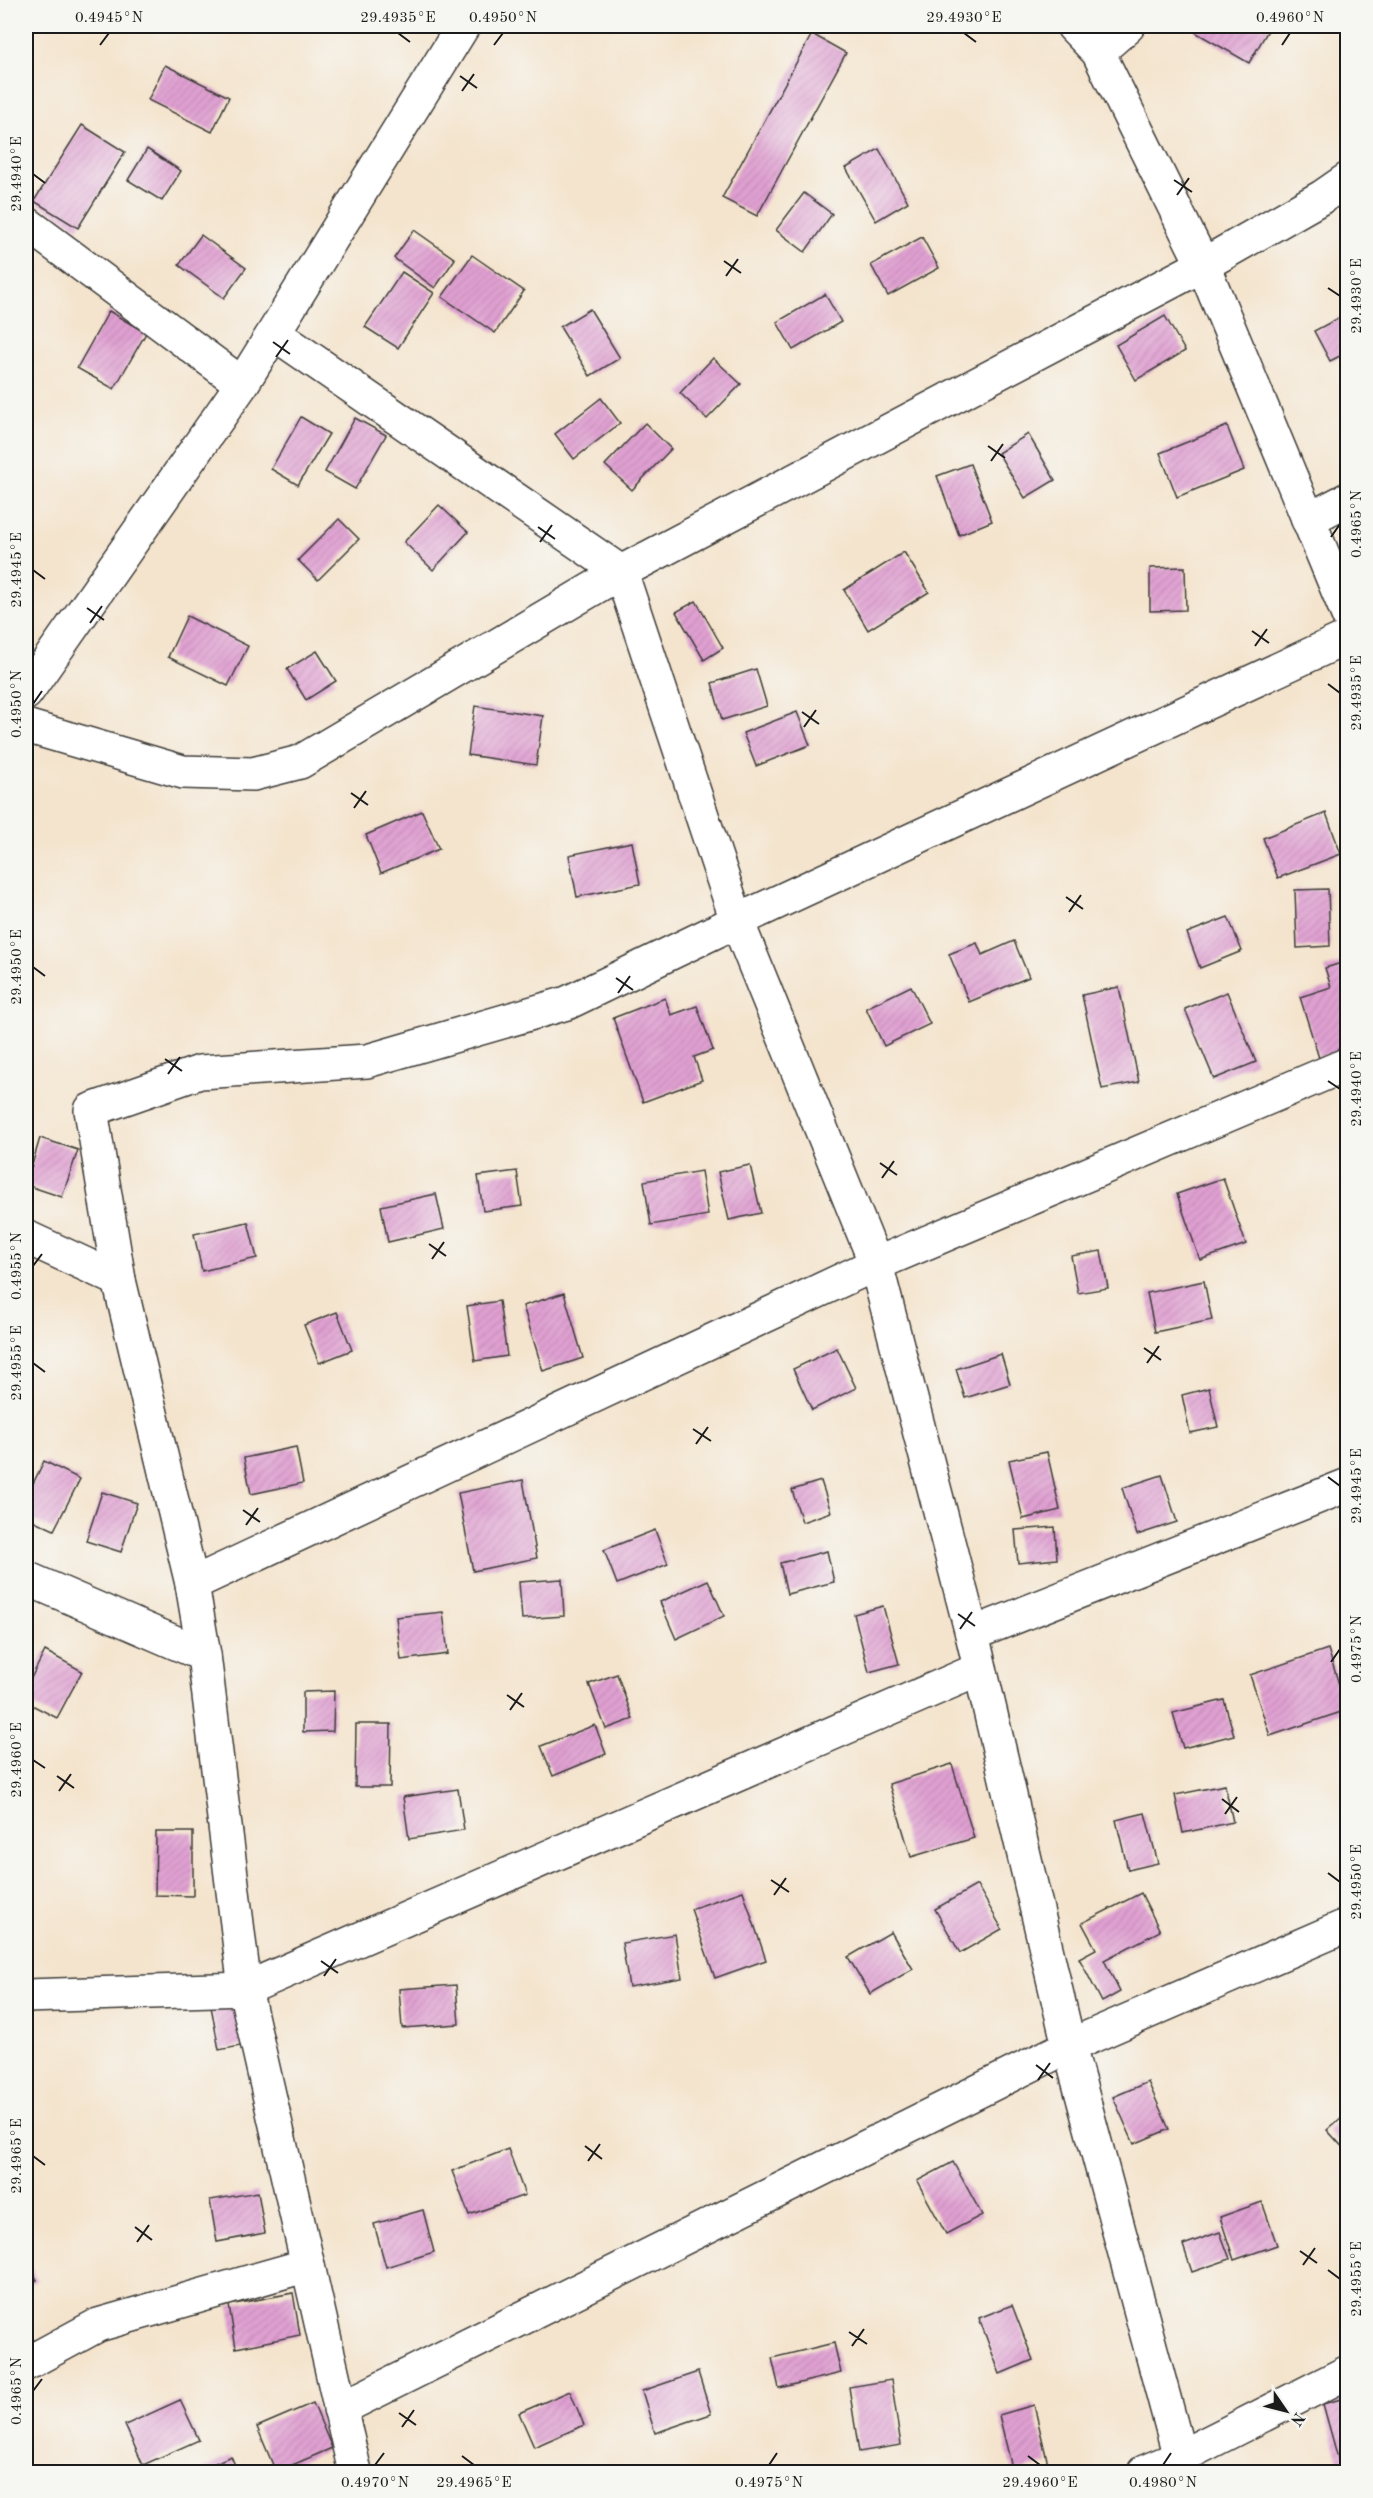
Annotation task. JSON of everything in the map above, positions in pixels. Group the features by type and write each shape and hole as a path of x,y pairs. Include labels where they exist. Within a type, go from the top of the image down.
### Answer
{"street":[{"path":"26,693 275,334 464,26"},
{"path":"1073,26 1098,52 1203,265 1347,615"},
{"path":"1098,52 1128,26"},
{"path":"26,726 183,772 253,774 300,762 621,572 1203,265 1322,197 1347,179"},
{"path":"26,224 242,384"},
{"path":"275,334 621,572 737,921 876,1264 972,1634 1069,2046 1182,2465"},
{"path":"1308,520 1347,499"},
{"path":"356,2472 245,1989 204,1655 192,1584 119,1280 91,1110 200,1072 367,1061 567,1003 737,921 1347,637"},
{"path":"192,1584 876,1264 1347,1064"},
{"path":"26,1237 119,1280"},
{"path":"972,1634 1347,1485"},
{"path":"26,1578 204,1655"},
{"path":"26,1996 245,1989 980,1669"},
{"path":"340,2409 1069,2046 1347,1925"},
{"path":"26,2364 98,2325 308,2265"},
{"path":"1144,2472 1182,2465 1347,2372"}],"building":[{"path":"1199,26 1270,27 1249,63 1195,32"},
{"path":"812,34 846,53 757,216 722,198"},
{"path":"165,65 229,97 212,132 148,100"},
{"path":"82,125 125,152 78,228 34,201"},
{"path":"147,149 181,171 162,201 128,180"},
{"path":"879,149 908,202 876,221 846,168"},
{"path":"804,193 832,214 805,252 776,230"},
{"path":"414,230 455,259 435,288 394,258"},
{"path":"201,235 246,268 224,298 179,265"},
{"path":"922,237 939,268 888,296 871,265"},
{"path":"472,255 524,291 495,333 442,297"},
{"path":"402,272 434,293 398,348 365,327"},
{"path":"825,294 841,322 793,350 777,322"},
{"path":"590,309 620,358 590,376 560,327"},
{"path":"109,311 146,333 114,389 77,368"},
{"path":"1348,313 1348,352 1330,361 1314,331"},
{"path":"1165,316 1185,351 1136,380 1116,345"},
{"path":"713,358 741,384 707,419 680,393"},
{"path":"601,398 620,423 574,459 555,434"},
{"path":"301,417 329,434 298,485 271,469"},
{"path":"355,418 386,435 355,489 325,472"},
{"path":"645,423 671,449 632,490 605,465"},
{"path":"1227,426 1244,470 1177,497 1160,453"},
{"path":"1028,434 1055,480 1025,498 998,453"},
{"path":"970,464 992,521 959,535 937,476"},
{"path":"439,505 468,532 433,570 404,542"},
{"path":"339,519 359,539 318,580 298,560"},
{"path":"904,552 929,592 868,630 844,590"},
{"path":"1185,567 1186,610 1150,611 1150,568"},
{"path":"696,601 723,648 704,660 676,612"},
{"path":"187,616 248,646 228,686 168,657"},
{"path":"317,651 336,681 306,700 287,669"},
{"path":"756,669 767,706 722,720 712,683"},
{"path":"475,706 543,716 536,765 468,755"},
{"path":"797,712 810,745 756,766 743,733"},
{"path":"422,811 439,849 381,873 366,835"},
{"path":"1326,813 1341,854 1278,878 1263,838"},
{"path":"632,842 640,884 577,897 569,855"},
{"path":"1328,889 1330,946 1297,948 1295,890"},
{"path":"1228,917 1242,951 1200,968 1187,933"},
{"path":"1014,941 1029,977 969,1002 949,954 977,943 982,955"},
{"path":"1348,961 1348,1049 1319,1058 1300,997 1331,987 1325,968"},
{"path":"911,986 930,1024 884,1046 866,1008"},
{"path":"1119,987 1139,1082 1102,1089 1082,995"},
{"path":"1227,992 1256,1062 1214,1079 1185,1009"},
{"path":"665,998 671,1015 697,1006 713,1050 694,1057 702,1080 643,1102 613,1018"},
{"path":"40,1138 78,1150 62,1197 26,1185"},
{"path":"750,1165 761,1213 729,1220 718,1172"},
{"path":"517,1171 522,1206 483,1211 478,1176"},
{"path":"701,1171 708,1215 651,1225 644,1181"},
{"path":"1223,1178 1246,1244 1200,1260 1177,1194"},
{"path":"436,1194 444,1229 388,1242 381,1206"},
{"path":"248,1222 257,1258 202,1271 194,1234"},
{"path":"1101,1251 1108,1288 1078,1293 1071,1256"},
{"path":"1204,1281 1212,1320 1155,1332 1147,1293"},
{"path":"564,1293 583,1358 543,1371 523,1306"},
{"path":"499,1301 507,1356 475,1361 467,1306"},
{"path":"337,1312 352,1350 319,1363 304,1325"},
{"path":"837,1348 856,1388 812,1410 793,1369"},
{"path":"1001,1354 1010,1384 965,1398 956,1369"},
{"path":"1209,1388 1218,1427 1190,1433 1182,1395"},
{"path":"296,1447 303,1483 251,1494 244,1458"},
{"path":"1047,1452 1060,1510 1023,1519 1009,1460"},
{"path":"44,1461 80,1479 54,1530 26,1517 26,1498"},
{"path":"1162,1475 1177,1522 1137,1535 1122,1488"},
{"path":"523,1480 537,1558 473,1571 458,1493"},
{"path":"821,1481 831,1512 802,1522 792,1490"},
{"path":"102,1492 137,1503 121,1552 86,1541"},
{"path":"1055,1527 1057,1559 1018,1563 1015,1530"},
{"path":"655,1530 668,1564 617,1584 604,1550"},
{"path":"827,1551 834,1582 787,1594 780,1563"},
{"path":"562,1579 564,1616 522,1619 519,1582"},
{"path":"708,1580 724,1616 676,1639 660,1602"},
{"path":"883,1606 899,1664 869,1672 854,1614"},
{"path":"443,1612 448,1654 401,1660 396,1617"},
{"path":"1328,1649 1347,1710 1270,1736 1250,1675"},
{"path":"45,1651 82,1671 57,1718 26,1702 26,1688"},
{"path":"617,1674 633,1719 606,1729 589,1684"},
{"path":"334,1691 333,1731 303,1732 303,1692"},
{"path":"1224,1700 1234,1735 1183,1748 1173,1713"},
{"path":"356,1724 391,1724 390,1787 355,1787"},
{"path":"595,1725 606,1754 553,1776 541,1746"},
{"path":"952,1764 974,1838 911,1857 889,1784"},
{"path":"1225,1785 1233,1822 1183,1833 1175,1795"},
{"path":"458,1789 464,1830 409,1839 403,1797"},
{"path":"1145,1813 1158,1863 1128,1870 1116,1820"},
{"path":"156,1832 193,1832 193,1896 155,1895"},
{"path":"977,1885 1002,1929 960,1953 935,1909"},
{"path":"743,1891 766,1960 715,1978 691,1909"},
{"path":"1141,1893 1160,1931 1104,1960 1120,1992 1102,2002 1079,1958 1096,1949 1082,1923"},
{"path":"891,1932 913,1969 870,1994 848,1957"},
{"path":"675,1934 682,1978 629,1987 622,1943"},
{"path":"456,1985 459,2024 402,2028 399,1989"},
{"path":"248,1988 257,2043 219,2050 209,1995"},
{"path":"1148,2082 1169,2129 1134,2144 1113,2097"},
{"path":"1348,2112 1348,2153 1327,2130"},
{"path":"508,2149 525,2195 469,2215 452,2171"},
{"path":"953,2162 982,2215 946,2234 917,2181"},
{"path":"258,2192 265,2233 217,2242 210,2200"},
{"path":"1262,2202 1277,2245 1234,2260 1220,2217"},
{"path":"423,2210 434,2252 386,2267 374,2224"},
{"path":"1220,2232 1230,2259 1192,2272 1183,2245"},
{"path":"26,2259 37,2280 26,2286"},
{"path":"293,2293 300,2335 236,2348 229,2305"},
{"path":"1012,2305 1033,2360 1000,2374 979,2318"},
{"path":"834,2343 841,2373 779,2388 772,2358"},
{"path":"698,2372 711,2414 655,2433 642,2391"},
{"path":"891,2380 901,2445 859,2452 849,2387"},
{"path":"570,2391 584,2425 534,2447 519,2413"},
{"path":"1348,2397 1348,2467 1341,2469 1323,2404"},
{"path":"180,2400 199,2440 143,2465 125,2425"},
{"path":"313,2403 332,2448 276,2472 257,2427"},
{"path":"1034,2405 1048,2464 1013,2472 999,2415"},
{"path":"231,2456 238,2472 195,2472"}]}
